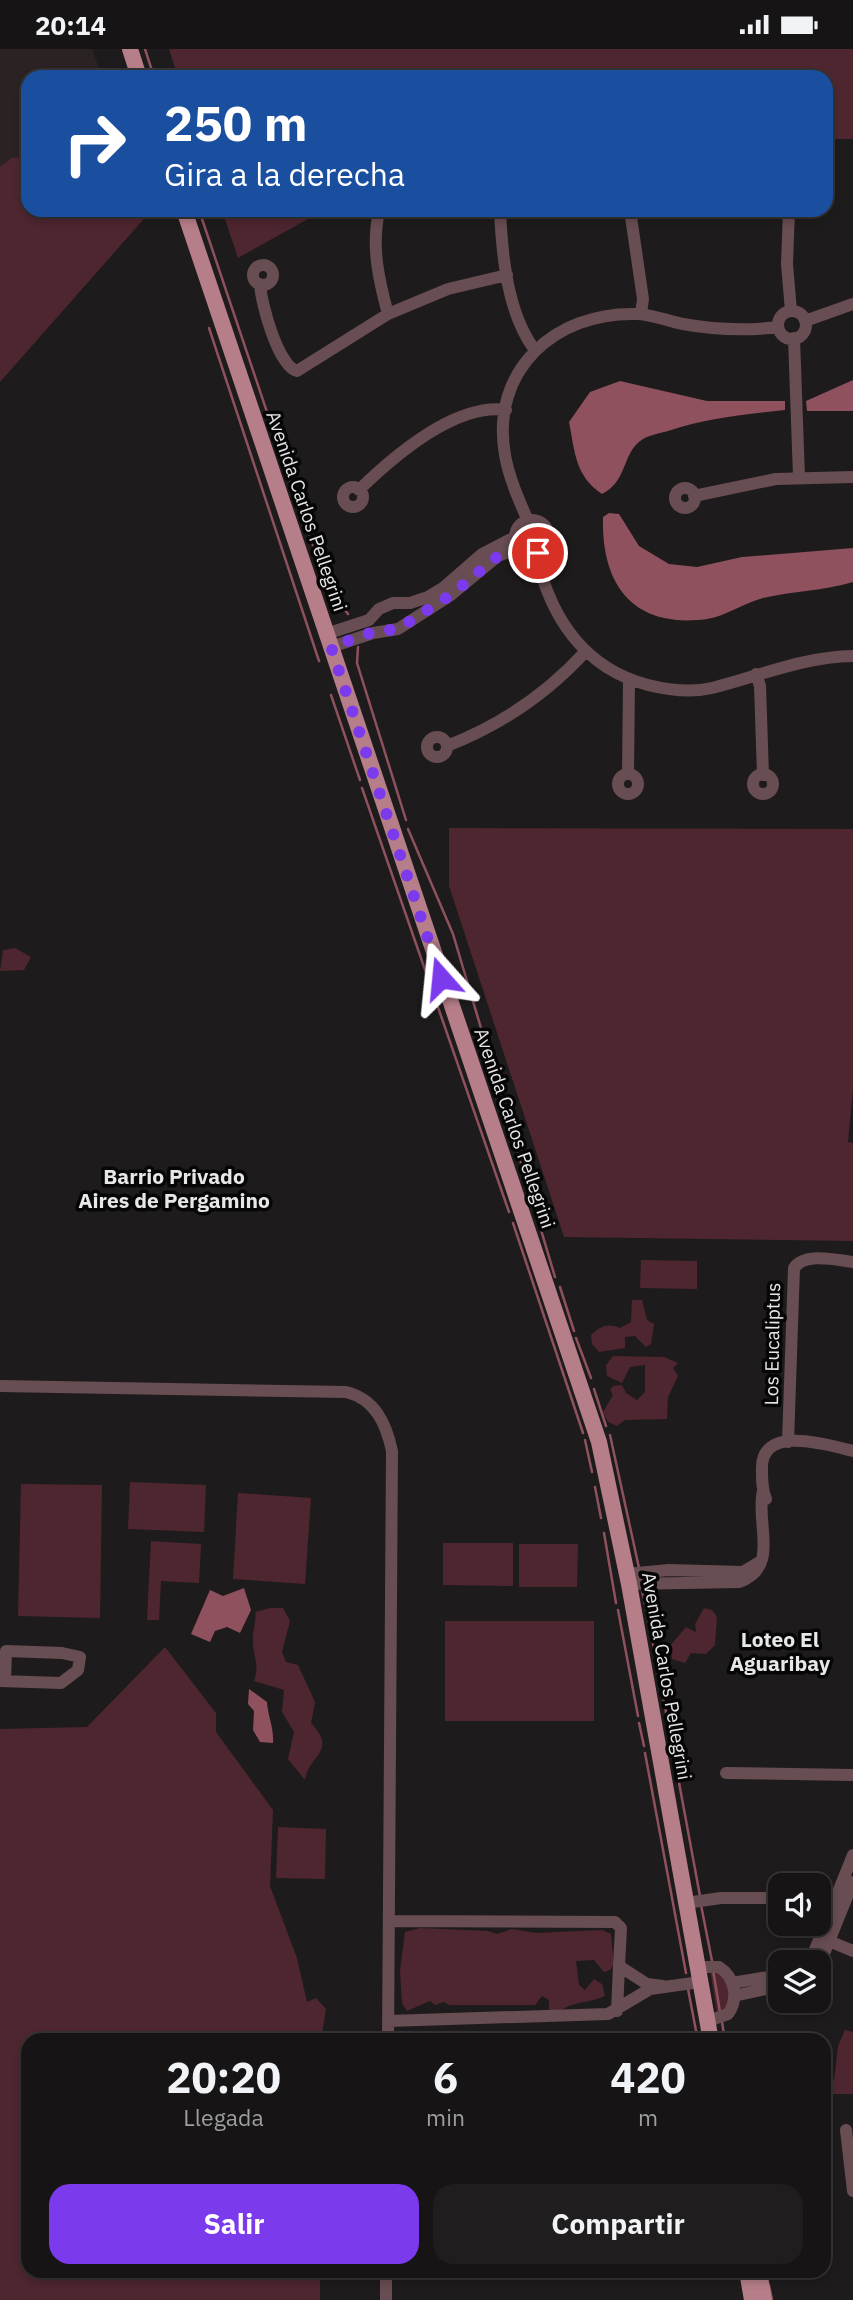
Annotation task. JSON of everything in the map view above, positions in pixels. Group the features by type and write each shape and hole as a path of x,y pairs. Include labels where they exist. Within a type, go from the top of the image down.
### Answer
{"main road":[{"path":"130,49 137,70"},
{"name":"Avenida Carlos Pellegrini","path":"186,217 599,1442 628,1579 710,2033"},
{"path":"748,2278 752,2300"},
{"path":"760,2278 764,2300"}],"street":[{"path":"377,217 377,256 388,314"},
{"path":"501,217 507,275 519,321 534,349"},
{"path":"631,217 643,299 640,314"},
{"path":"789,217 787,264 791,311"},
{"path":"260,284 281,356 285,364 297,371 388,314 448,289 507,275"},
{"path":"805,321 853,304"},
{"path":"791,311 800,313 805,321 802,334 794,338 782,334 778,327 780,318 791,311"},
{"path":"528,521 505,455 506,410 519,373 534,349 560,331 582,321 611,314 640,314 723,330 778,327"},
{"path":"794,338 799,477"},
{"path":"359,489 426,435 458,419 490,408 506,410"},
{"path":"694,496 742,484 799,477 853,477"},
{"path":"329,641 371,626 398,629 452,594 517,543 519,527 528,521 544,525 549,535 547,546 536,554 528,554 517,543"},
{"path":"371,626 379,609 393,603 410,603 443,589 482,554 517,543"},
{"path":"536,554 549,602 567,631 586,652 609,670 629,680 683,691 710,688 810,659 853,656"},
{"path":"410,603 416,618"},
{"path":"447,745 475,735 526,705 586,652"},
{"path":"755,674 760,686 763,775"},
{"path":"628,774 629,680"},
{"name":"Los Eucaliptus","path":"788,1442 793,1268 797,1262 808,1259 853,1262"},
{"path":"0,1386 346,1392 359,1395 374,1408 388,1434 392,1451 388,2033"},
{"path":"628,1579 739,1582 750,1578 760,1569 763,1557 763,1512 760,1502 764,1453 776,1443 788,1442 815,1443 853,1451"},
{"path":"6,1651 62,1653 80,1657 78,1670 61,1683 2,1681 6,1651"},
{"path":"726,1773 853,1775"},
{"path":"823,1950 853,1855"},
{"path":"841,1898 853,1882"},
{"path":"686,1903 720,1898 768,1898"},
{"path":"831,1898 841,1898"},
{"path":"388,1921 615,1922 621,1928 617,2011"},
{"path":"825,1939 853,1951"},
{"path":"818,1950 825,1939"},
{"path":"619,1966 647,1984 663,1986"},
{"path":"388,2021 608,2014 650,1989 719,1967 733,1989 728,2014 708,2021"},
{"path":"733,1989 768,1979"},
{"path":"733,1989 768,1987"},
{"path":"846,2130 853,2192"},
{"path":"386,2278 386,2300"}],"shaded area":[{"path":"0,49 92,49 100,70 21,70 21,217 145,217 0,382"},
{"path":"169,49 853,49 853,139 833,139 833,70 176,70"},
{"path":"21,157 21,217 145,217 0,382 0,167 12,158"},
{"path":"224,217 311,217 238,258"},
{"path":"853,380 853,411 807,411 806,401"},
{"path":"620,381 707,401 785,401 785,410 712,420 643,439 631,452 617,481 602,494 581,471 569,422 590,392"},
{"path":"609,513 619,514 639,546 669,564 697,567 742,557 853,548 853,582 763,598 707,619 681,620 660,617 641,609 627,598 616,582 608,563 604,542 603,517"},
{"path":"449,828 853,829 853,1088 848,1142 853,1143 853,1241 564,1237 449,886"},
{"path":"15,948 31,957 24,970 0,971 3,950"},
{"path":"641,1260 697,1261 697,1289 640,1288"},
{"path":"632,1300 642,1300 647,1320 654,1324 651,1344 646,1347 635,1336 625,1337 625,1348 599,1352 592,1344 591,1335 604,1326 620,1328 631,1322"},
{"path":"613,1356 664,1357 678,1363 673,1368 678,1376 668,1397 667,1419 625,1420 617,1426 608,1422 603,1412 613,1395 610,1390 613,1386 622,1385 626,1393 637,1400 645,1392 645,1365 630,1367 622,1383 607,1376 606,1365"},
{"path":"130,1482 206,1485 204,1532 128,1529"},
{"path":"21,1484 102,1485 100,1618 18,1616"},
{"path":"238,1493 311,1498 305,1584 233,1579"},
{"path":"151,1541 201,1544 199,1583 161,1581 159,1620 147,1620"},
{"path":"443,1543 513,1543 513,1586 443,1585"},
{"path":"519,1544 578,1544 577,1587 519,1587"},
{"path":"244,1588 251,1610 240,1633 227,1627 215,1631 210,1642 191,1634 210,1590 223,1596"},
{"path":"283,1608 290,1621 282,1652 286,1662 298,1665 315,1702 311,1723 319,1733 322,1747 305,1780 288,1759 294,1732 282,1712 284,1690 254,1681 255,1612"},
{"path":"704,1608 712,1610 717,1617 715,1645 706,1654 691,1653 685,1663 672,1659 670,1646 686,1627 696,1632 695,1624"},
{"path":"445,1621 594,1621 594,1721 445,1721"},
{"path":"165,1647 216,1713 216,1732 273,1810 270,1886 297,1958 307,2002 316,1998 326,2009 322,2033 21,2033 21,2278 320,2278 320,2300 0,2300 0,1729 87,1727"},
{"path":"249,1689 267,1702 273,1743 260,1742 253,1730 254,1711 248,1704"},
{"path":"278,1827 326,1829 325,1879 276,1878"},
{"path":"420,1928 488,1931 497,1934 512,1929 536,1933 602,1930 611,1934 614,1964 610,1970 604,1972 594,1960 576,1961 579,1985 585,1990 594,1979 602,1984 605,1996 570,2005 560,2011 549,2010 549,2000 542,1996 535,2005 449,2005 444,2002 435,2005 430,2001 407,2011 402,2003 400,1971 405,1932"},
{"path":"714,1969 728,1982 728,2010 717,2013 710,1970"},
{"path":"845,2030 853,2032 853,2094 831,2094 838,2046"}],"waterway":[{"path":"145,49 152,70"},
{"path":"201,217 304,522 333,595 348,614"},
{"path":"209,328 319,661"},
{"path":"358,647 357,663 406,820"},
{"path":"331,695 360,780"},
{"path":"362,788 509,1212"},
{"path":"408,829 453,934 555,1277"},
{"path":"513,1223 583,1433"},
{"path":"560,1287 574,1331"},
{"path":"576,1338 591,1378"},
{"path":"594,1389 606,1426"},
{"path":"610,1435 639,1568"},
{"path":"585,1440 592,1472"},
{"path":"595,1487 601,1518"},
{"path":"604,1533 616,1603"},
{"path":"642,1590 656,1658"},
{"path":"618,1610 638,1716"},
{"path":"657,1664 660,1681"},
{"path":"663,1696 700,1896"},
{"path":"639,1723 644,1746"},
{"path":"645,1753 686,1973"},
{"path":"701,1905 712,1961"},
{"path":"713,1970 720,2012"},
{"path":"688,1989 696,2033"},
{"path":"722,2022 724,2033"},
{"path":"769,2285 772,2300"}],"district":[{"name":"Barrio Privado Aires de Pergamino","path":"174,1189"},
{"name":"Loteo El Aguaribay","path":"780,1652"}],"route":[{"path":"441,978 331,647 373,632 398,629 452,594 498,556 519,548 528,554 538,553"}]}
